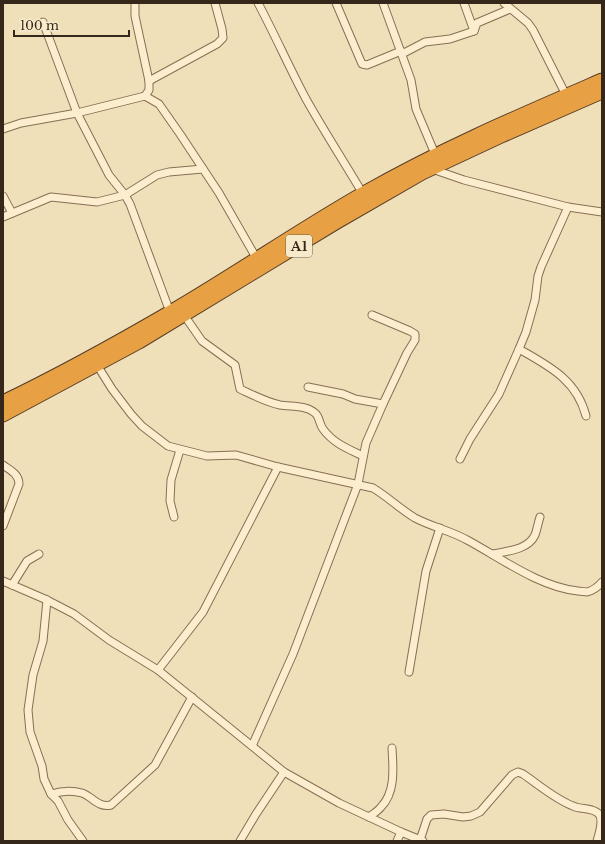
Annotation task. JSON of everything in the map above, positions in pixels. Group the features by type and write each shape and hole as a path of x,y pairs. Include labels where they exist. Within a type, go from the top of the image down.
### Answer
{"highway":[{"name":"A1","path":"3,415 139,342 184,315 363,194 435,154 602,80"},
{"name":"A1","path":"3,402 259,264 431,168 602,92"}],"street":[{"path":"3,129 21,122 77,113 145,96 149,90 149,81 135,16 135,3"},
{"path":"149,81 217,44 223,38 215,3"},
{"path":"258,3 306,99 363,194"},
{"path":"336,3 362,64 367,65 402,53 425,42 450,39 474,31"},
{"path":"383,3 411,80 416,109 435,154"},
{"path":"464,3 474,31"},
{"path":"504,3 528,23 533,30 566,95"},
{"path":"474,31 477,23 510,9"},
{"path":"43,22 77,113 109,175 125,195 133,211 170,312"},
{"path":"145,96 159,104 219,193 259,264"},
{"path":"431,168 464,180 568,207 602,212"},
{"path":"3,217 51,197 97,202 125,195 157,175 169,172 183,172 203,169"},
{"path":"3,196 12,213"},
{"path":"460,459 470,439 499,394 519,349 526,332 535,300 538,276 541,267 568,207"},
{"path":"184,315 202,341 235,365 240,389 281,405 297,407 315,412 319,416 320,424 332,438 339,444 363,456"},
{"path":"252,746 293,654 358,484 363,456 369,436 416,337 410,330 372,315"},
{"path":"519,349 560,374 567,381 584,406 586,416"},
{"path":"97,365 112,390 131,414 142,426 168,446 207,456 236,455 278,467 373,488 416,518 464,538 515,567 554,586 569,590 587,592 598,587 602,582"},
{"path":"308,387 343,394 355,399 383,404"},
{"path":"174,517 170,501 171,480 180,450"},
{"path":"3,465 19,479 19,484 3,526"},
{"path":"158,670 203,612 278,467"},
{"path":"493,554 520,548 528,543 534,537 540,517"},
{"path":"409,672 426,571 440,528"},
{"path":"12,585 27,561 39,554"},
{"path":"3,581 47,600 74,614 109,640 158,670 284,772 339,803 401,832 421,840 427,819 431,814 444,814 463,817 471,816 480,812 512,775 518,772 563,802 577,808 592,809 599,814 602,820 597,841"},
{"path":"47,600 43,641 33,675 28,710 30,732 42,766 44,779 51,794 58,801 68,820 82,840"},
{"path":"51,794 63,791 82,793 100,805 110,805 155,765 192,697"},
{"path":"369,817 382,807 390,790 393,776 392,748"},
{"path":"240,841 284,772"},
{"path":"397,841 401,832"}]}
